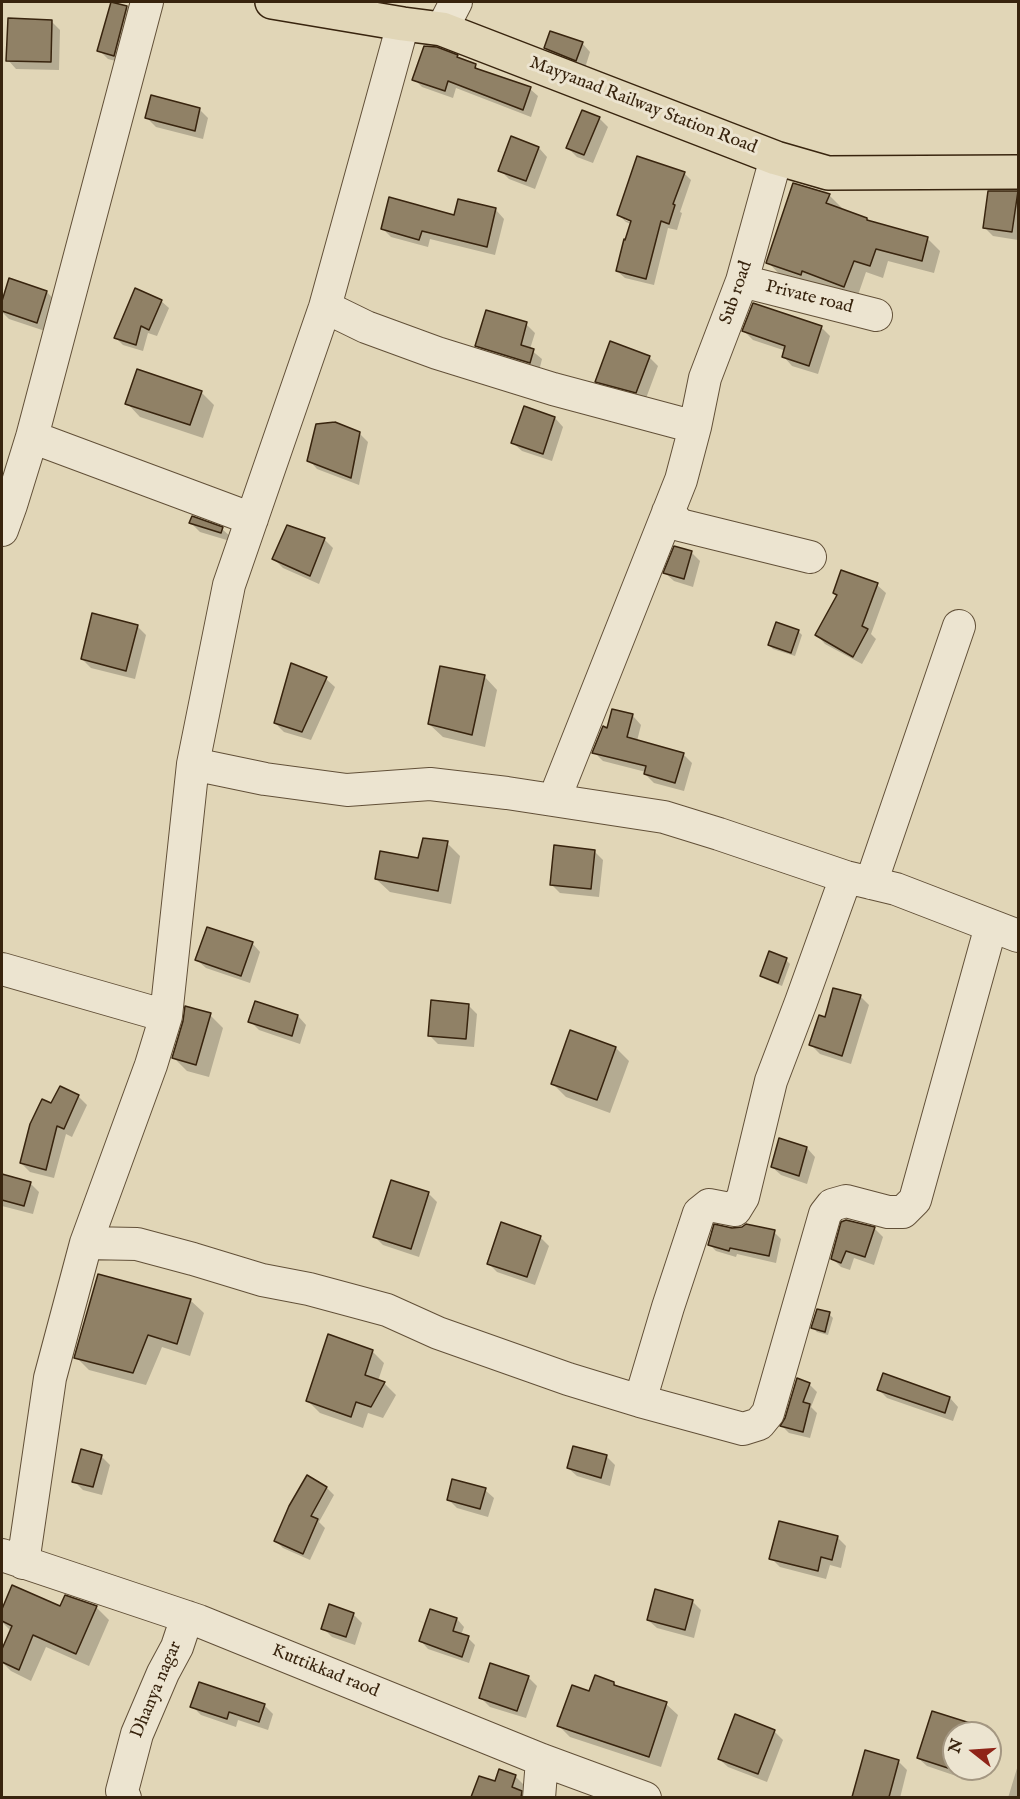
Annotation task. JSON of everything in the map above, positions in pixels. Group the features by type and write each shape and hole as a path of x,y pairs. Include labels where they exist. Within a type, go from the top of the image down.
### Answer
{"main road":[{"name":"Mayyanad Railway Station Road","path":"272,2 403,24 449,15 776,158 828,173 1018,172"}],"street":[{"path":"5,512 32,437 147,2"},
{"path":"12,1559 50,1378 86,1243 151,1065 166,1016 193,764 229,585 325,307 403,24"},
{"name":"Sub road","path":"554,800 681,480 705,378 742,281 776,158"},
{"name":"Private road","path":"742,281 876,315"},
{"path":"325,307 366,327 437,353 564,392 695,427"},
{"path":"32,437 252,519"},
{"path":"668,512 680,525 810,557"},
{"path":"640,1401 699,1213 709,1205 735,1210 742,1197 771,1081 801,1002 858,880 959,626"},
{"path":"86,1243 137,1244 262,1280 309,1289 387,1310 438,1333 568,1379 640,1401 743,1429 759,1424 768,1413 825,1214 832,1205 846,1201 888,1212 903,1212 915,1200 1005,931 896,889 858,880 664,817 430,784 347,790 265,779 193,764"},
{"path":"2,969 166,1016"},
{"name":"Kuttikkad raod","path":"12,1559 187,1617 542,1760 645,1797"},
{"name":"Dhanya nagar","path":"125,1797 122,1791 137,1734 163,1673 177,1647 187,1617"},
{"path":"538,1797 542,1760"}],"building":[{"path":"111,2 127,6 114,56 97,51"},
{"path":"8,18 52,20 51,62 6,61"},
{"path":"550,31 583,42 576,61 544,48"},
{"path":"424,46 437,47 458,55 457,57 476,64 475,68 531,87 523,110 448,81 445,91 412,80"},
{"path":"151,95 200,108 195,131 145,118"},
{"path":"582,110 600,117 584,155 566,148"},
{"path":"511,136 539,147 526,181 498,171"},
{"path":"637,156 685,172 673,204 675,205 669,224 661,221 646,279 616,271 631,221 617,215"},
{"path":"793,183 830,194 826,203 867,218 867,220 928,237 922,261 876,249 870,266 854,261 844,287 802,271 801,275 766,263"},
{"path":"988,191 1018,191 1012,232 983,228"},
{"path":"389,197 454,215 458,199 496,208 487,247 422,231 419,240 381,229"},
{"path":"9,278 47,291 37,323 2,311 2,301"},
{"path":"135,288 162,300 149,330 141,326 136,345 114,338"},
{"path":"753,303 822,326 809,366 782,357 785,346 742,331"},
{"path":"486,310 527,322 521,345 534,349 530,363 475,346"},
{"path":"610,341 650,356 636,393 595,382"},
{"path":"137,369 202,391 190,425 125,404"},
{"path":"524,406 555,417 543,454 511,443"},
{"path":"335,422 360,432 351,478 307,461 316,424"},
{"path":"192,516 223,527 221,533 189,523"},
{"path":"287,525 325,538 310,576 272,559"},
{"path":"674,546 692,551 684,579 663,573"},
{"path":"841,570 878,583 862,626 868,629 853,657 815,635 837,595 833,593"},
{"path":"92,613 138,625 126,671 81,659"},
{"path":"776,622 799,630 791,653 768,645"},
{"path":"291,663 327,677 302,732 274,723"},
{"path":"440,666 485,675 472,735 428,724"},
{"path":"612,709 633,714 627,737 684,753 675,783 644,774 646,766 592,753 603,726 607,728"},
{"path":"423,838 448,841 438,891 375,879 380,851 418,858"},
{"path":"554,845 595,850 591,889 550,885"},
{"path":"207,927 253,942 241,976 195,960"},
{"path":"769,951 787,958 778,983 760,976"},
{"path":"833,988 861,995 842,1056 809,1045 819,1015 825,1017"},
{"path":"431,1000 469,1004 466,1039 428,1036"},
{"path":"255,1001 298,1015 292,1036 248,1022"},
{"path":"185,1006 211,1013 196,1065 172,1058"},
{"path":"570,1030 616,1047 597,1100 551,1084"},
{"path":"60,1086 79,1095 64,1129 57,1126 46,1170 20,1163 30,1124 42,1099 51,1103"},
{"path":"779,1138 807,1147 799,1176 771,1167"},
{"path":"2,1174 31,1182 24,1206 2,1200"},
{"path":"391,1180 429,1192 411,1249 373,1237"},
{"path":"846,1220 875,1227 865,1257 846,1251 841,1263 831,1259 841,1222"},
{"path":"501,1222 541,1236 527,1277 487,1264"},
{"path":"714,1224 732,1228 746,1224 775,1230 769,1256 730,1248 729,1251 708,1245"},
{"path":"98,1274 191,1299 177,1344 148,1335 133,1373 74,1358"},
{"path":"817,1309 830,1312 825,1332 811,1328"},
{"path":"328,1334 373,1350 365,1375 385,1382 371,1407 356,1402 351,1417 306,1401"},
{"path":"883,1373 950,1397 945,1413 877,1390"},
{"path":"797,1378 810,1383 803,1402 810,1404 803,1432 780,1426 785,1418"},
{"path":"573,1446 607,1455 601,1478 567,1468"},
{"path":"81,1449 102,1455 93,1487 72,1482"},
{"path":"307,1475 327,1487 311,1516 318,1519 303,1554 274,1541 289,1506"},
{"path":"452,1479 486,1488 480,1509 447,1500"},
{"path":"779,1521 838,1536 832,1560 821,1557 818,1571 769,1559"},
{"path":"12,1585 60,1606 65,1595 97,1606 76,1654 33,1635 19,1670 2,1662 2,1649 12,1626 2,1621 2,1609"},
{"path":"655,1589 693,1600 685,1630 647,1620"},
{"path":"329,1604 354,1613 346,1637 321,1629"},
{"path":"430,1609 457,1618 453,1631 469,1636 462,1657 419,1641"},
{"path":"490,1663 529,1676 517,1711 479,1698"},
{"path":"595,1675 614,1682 614,1685 667,1702 649,1757 557,1726 572,1685 589,1691"},
{"path":"199,1682 265,1704 259,1722 229,1712 227,1719 190,1707"},
{"path":"932,1711 964,1721 942,1721 942,1766 917,1758"},
{"path":"735,1714 775,1730 758,1774 718,1759"},
{"path":"865,1750 899,1760 889,1797 852,1797"},
{"path":"499,1769 516,1775 512,1787 522,1791 521,1797 471,1797 479,1776 495,1781"}]}
